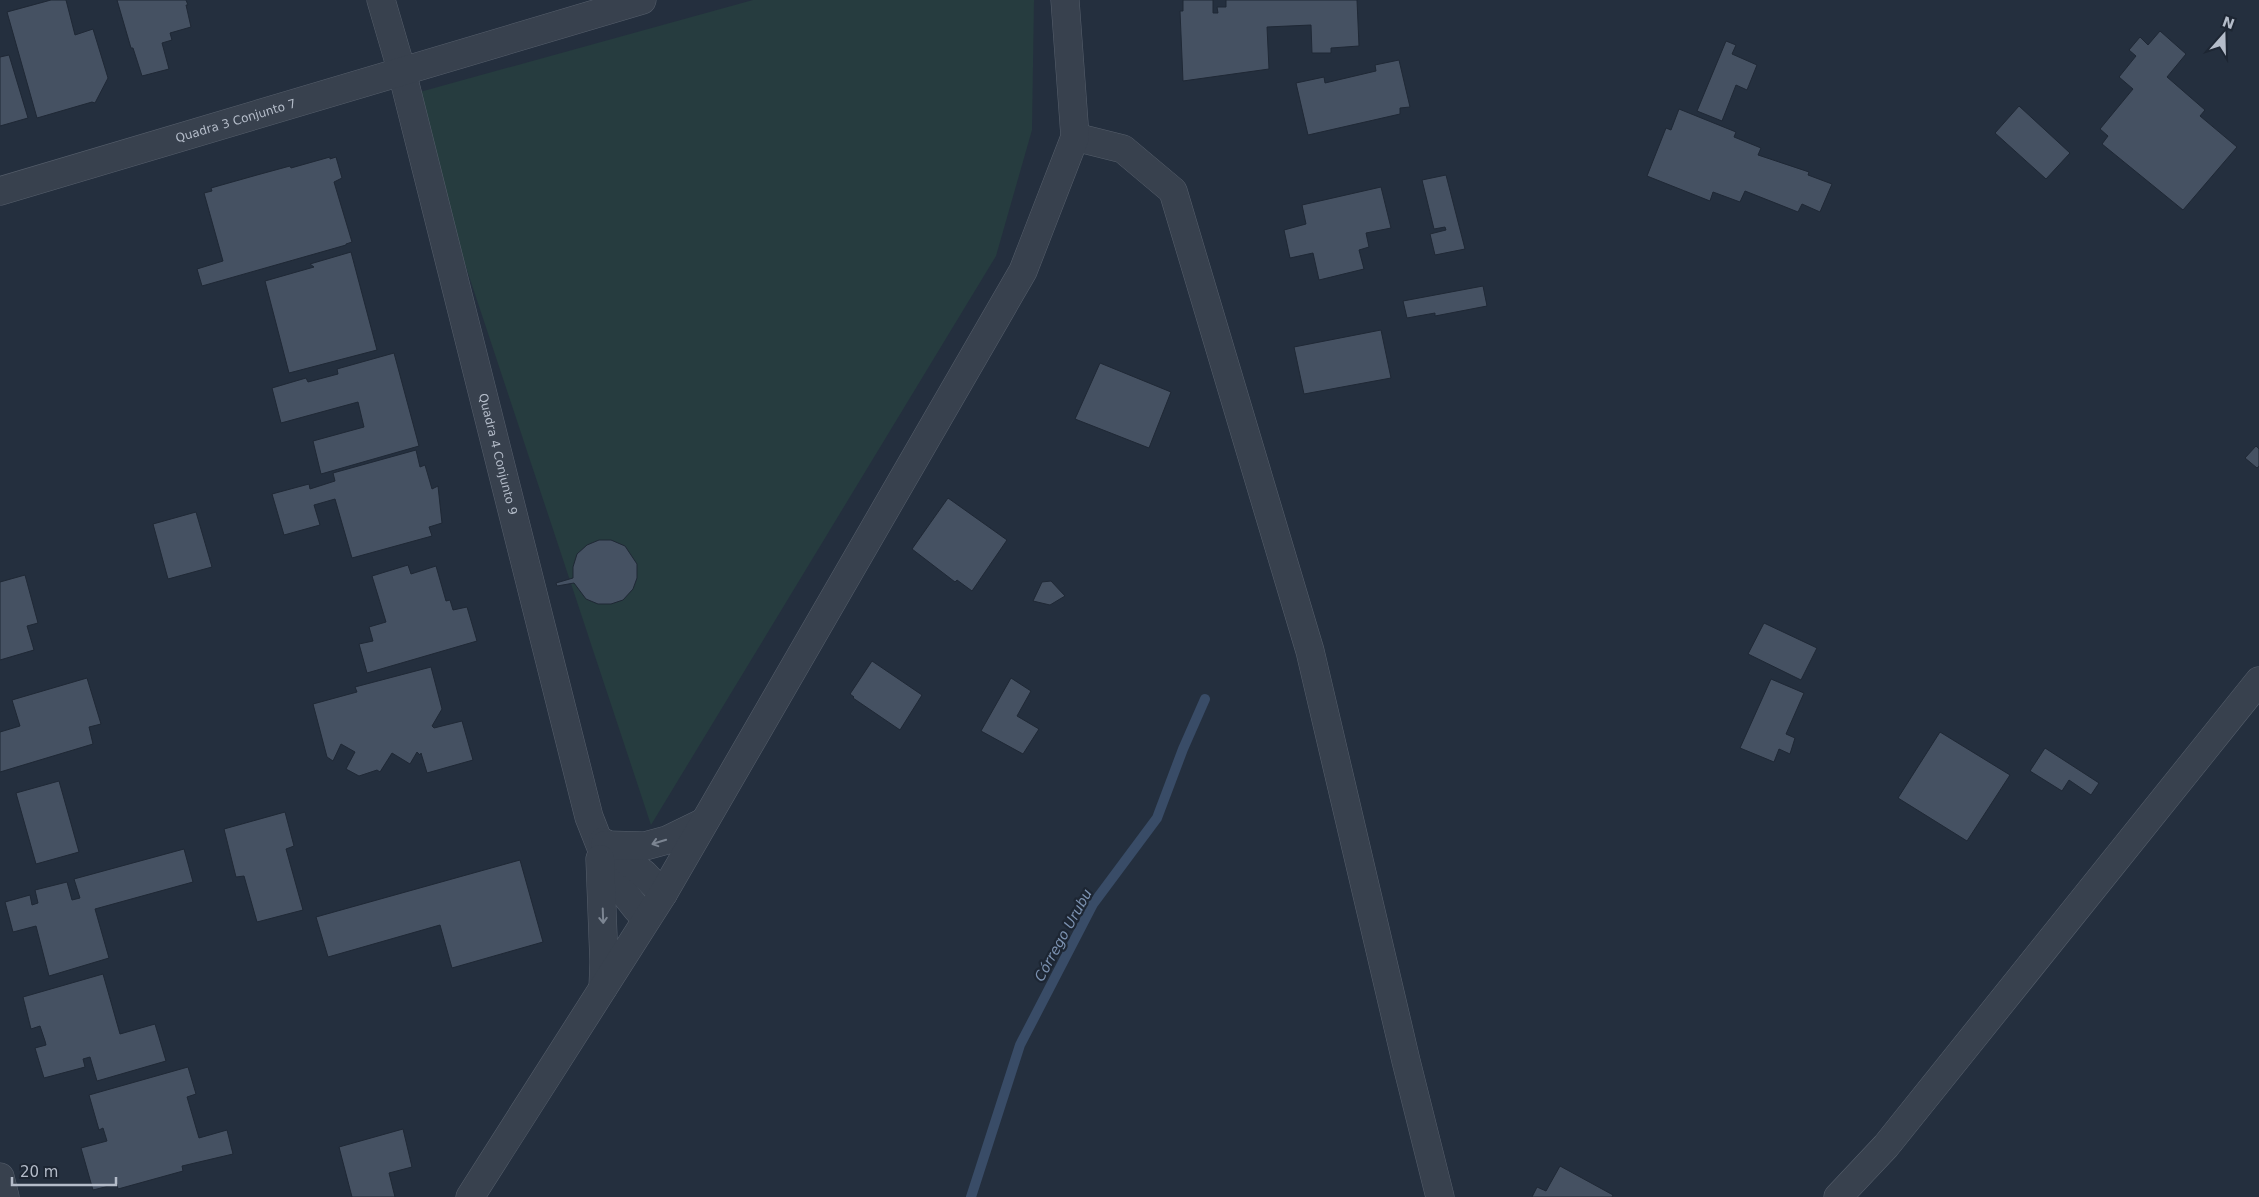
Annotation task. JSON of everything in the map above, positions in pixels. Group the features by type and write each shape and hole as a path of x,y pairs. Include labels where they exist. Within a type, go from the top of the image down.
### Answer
{"street":[{"path":"381,0 402,72"},
{"name":"Quadra 3 Conjunto 7","path":"0,191 642,0"},
{"path":"470,1197 663,894 1023,270 1075,137 1065,0"},
{"name":"Quadra 4 Conjunto 9","path":"402,72 587,808 601,844"},
{"path":"1075,137 1123,149 1173,191 1310,651 1401,1042 1440,1197"},
{"path":"1838,1197 1892,1138 2259,682"},
{"path":"601,844 645,846 667,840 704,822"},
{"path":"601,844 644,874 663,894"},
{"path":"601,844 614,879 627,899 646,919"},
{"path":"601,844 603,988"},
{"path":"0,1177 5,1197"}],"green space":[{"path":"753,0 1034,0 1032,130 996,256 651,825 409,95"}],"building":[{"path":"51,0 66,0 75,35 93,29 108,78 95,103 92,102 37,118 7,12"},
{"path":"117,0 186,0 191,27 170,33 172,40 162,43 169,69 142,76 133,48 131,48"},
{"path":"1183,0 1213,0 1213,13 1218,13 1217,7 1226,7 1226,0 1357,0 1359,46 1331,48 1331,53 1312,53 1311,25 1267,27 1269,69 1183,81 1180,11 1183,11"},
{"path":"2160,31 2186,54 2167,77 2205,110 2200,116 2237,147 2183,210 2102,144 2108,136 2100,129 2133,89 2119,77 2136,56 2129,50 2140,37 2148,45"},
{"path":"1726,41 1736,45 1732,54 1757,65 1747,90 1736,85 1722,121 1697,111"},
{"path":"9,55 28,118 0,126 0,57"},
{"path":"1399,60 1410,107 1400,108 1400,114 1308,135 1296,83 1324,77 1325,83 1376,71 1375,65"},
{"path":"2019,106 2070,153 2046,179 1995,133"},
{"path":"1679,109 1736,132 1734,137 1761,148 1758,155 1809,172 1808,175 1832,184 1820,212 1802,204 1798,212 1745,191 1740,202 1713,192 1710,201 1647,176 1666,128 1671,130"},
{"path":"330,157 330,159 336,157 342,178 334,182 352,242 202,286 197,269 223,261 204,193 212,191 211,188"},
{"path":"1446,175 1465,249 1435,255 1430,234 1446,230 1445,227 1434,229 1422,180"},
{"path":"1381,187 1391,228 1366,233 1369,247 1359,250 1364,269 1319,280 1313,253 1290,258 1284,230 1306,224 1302,205"},
{"path":"351,252 377,350 289,373 265,281 314,267 310,264"},
{"path":"1483,286 1487,306 1435,316 1435,313 1407,318 1403,301"},
{"path":"1381,330 1391,378 1304,394 1294,347"},
{"path":"394,353 419,446 321,474 313,441 364,427 358,402 281,423 272,388 306,378 308,382 338,374 337,369"},
{"path":"1100,363 1171,392 1149,448 1075,419"},
{"path":"2256,446 2259,449 2259,466 2257,468 2245,458"},
{"path":"416,450 420,467 425,465 432,489 438,486 442,523 429,527 432,536 352,558 335,499 314,505 320,525 284,535 272,494 309,484 310,489 335,481 333,473"},
{"path":"948,498 1007,540 972,591 957,580 955,582 912,549"},
{"path":"196,512 212,567 168,579 153,524"},
{"path":"599,540 611,540 625,546 637,564 637,578 633,589 623,600 611,604 598,604 586,599 574,583 557,586 556,583 573,578 573,567 577,554 587,545"},
{"path":"408,565 411,574 436,566 446,601 450,600 453,610 467,607 477,641 367,673 359,644 373,641 369,627 386,622 372,576"},
{"path":"25,575 38,623 27,626 34,650 0,660 0,582"},
{"path":"1051,581 1065,596 1050,605 1033,601 1042,582"},
{"path":"1764,623 1817,648 1801,680 1748,654"},
{"path":"872,661 922,695 900,730 850,694"},
{"path":"431,667 442,709 432,726 434,728 462,721 473,760 427,773 421,753 420,755 417,752 410,764 392,753 380,772 377,770 359,776 346,769 355,752 341,744 333,761 327,757 313,704 357,692 355,687"},
{"path":"87,678 101,724 89,727 93,744 0,772 0,732 20,726 12,700"},
{"path":"1011,678 1031,691 1017,716 1039,729 1023,754 981,731"},
{"path":"1771,679 1804,693 1786,734 1795,738 1790,754 1779,749 1774,762 1740,748"},
{"path":"1940,732 2010,775 1967,841 1898,798"},
{"path":"2045,748 2099,783 2091,795 2069,780 2062,791 2030,771"},
{"path":"59,781 79,852 36,864 16,793"},
{"path":"285,812 294,846 286,849 303,910 257,922 244,876 236,877 224,829"},
{"path":"184,849 193,882 95,909 109,958 49,976 36,926 13,932 5,902 30,895 32,905 38,903 35,890 67,882 72,900 80,898 74,879"},
{"path":"520,860 543,942 452,968 440,925 328,957 316,917"},
{"path":"103,974 120,1034 155,1024 166,1061 97,1081 90,1057 83,1059 85,1067 44,1078 35,1048 46,1045 45,1041 40,1026 31,1029 23,997"},
{"path":"188,1067 196,1094 187,1097 199,1138 227,1130 233,1154 182,1166 183,1171 118,1189 117,1184 93,1190 81,1148 107,1141 103,1128 99,1130 89,1095"},
{"path":"403,1129 412,1167 389,1173 395,1197 352,1197 339,1147"},
{"path":"1560,1166 1613,1195 1612,1197 1532,1197 1537,1187 1546,1191"}],"waterway":[{"name":"Córrego Urubu","path":"971,1197 1020,1045 1093,904 1157,818 1183,749 1205,699"}]}
